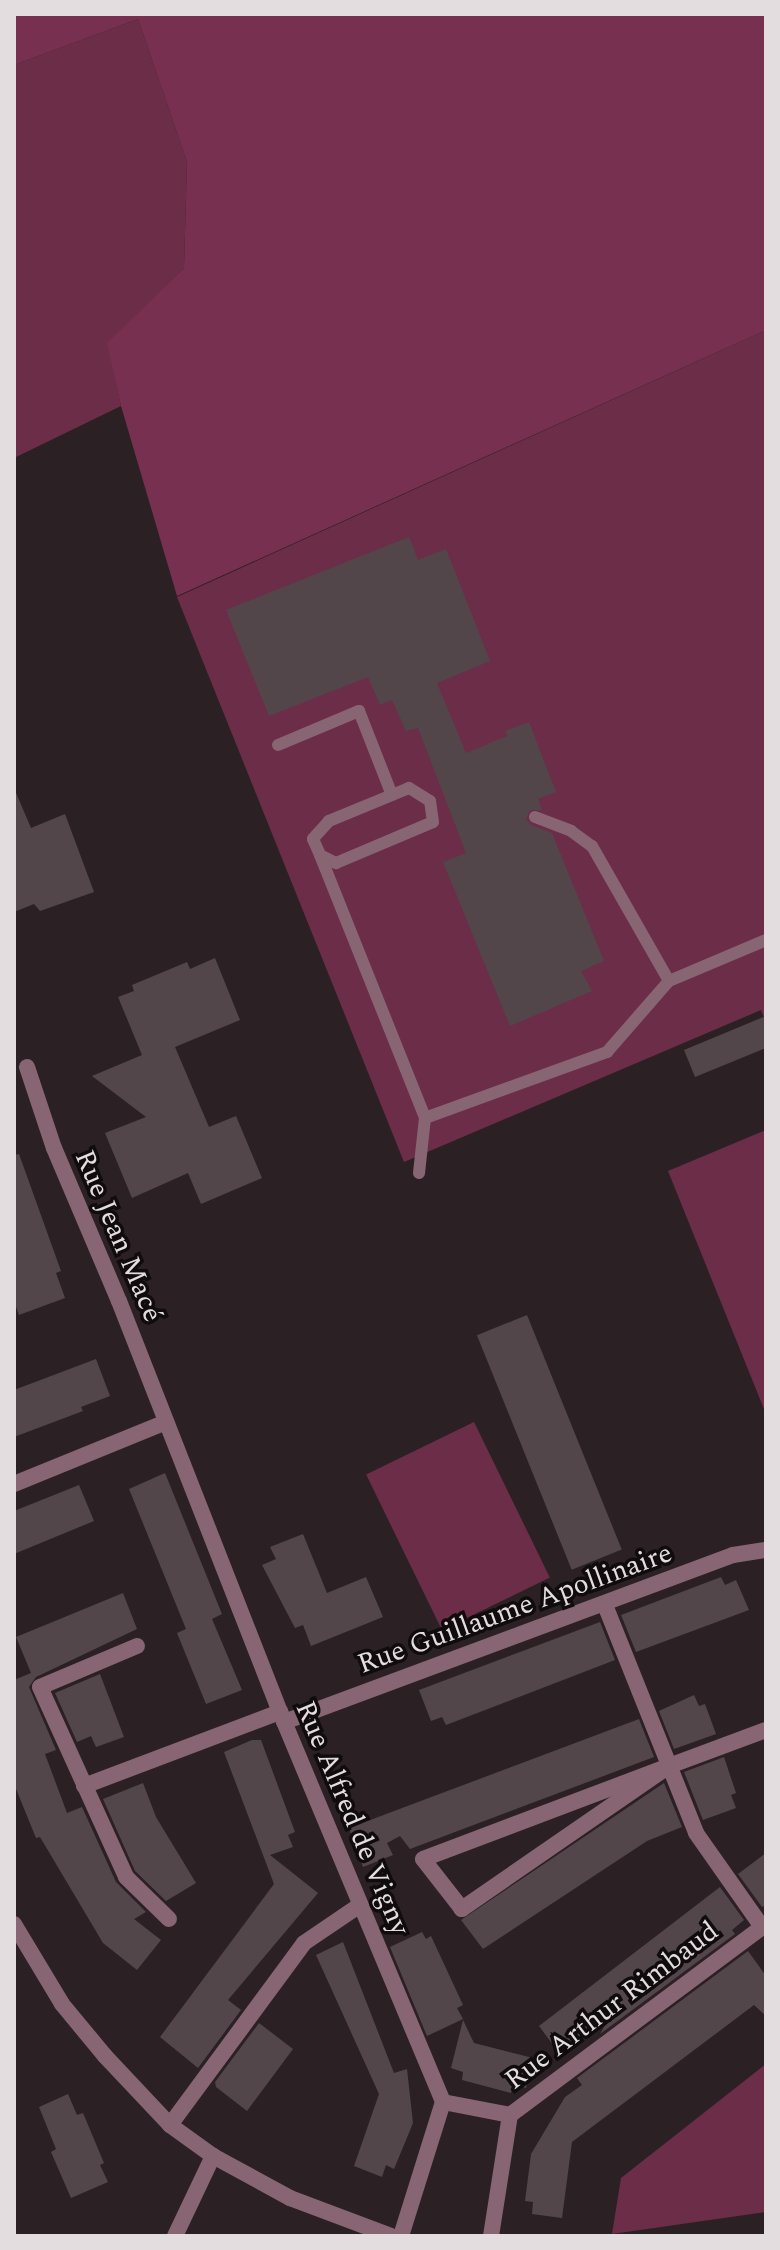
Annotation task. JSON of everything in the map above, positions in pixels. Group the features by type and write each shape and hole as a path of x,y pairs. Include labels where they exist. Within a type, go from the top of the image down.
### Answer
{"street":[{"name":"Rue Jean Macé","path":"27,1067 54,1148 166,1422"},
{"path":"14,1484 166,1422"},
{"name":"Rue Alfred de Vigny","path":"166,1422 282,1717 443,2102"},
{"name":"Rue Guillaume Apollinaire","path":"84,1786 605,1605 733,1555 766,1550"},
{"path":"605,1605 696,1833 764,1925"},
{"path":"137,1646 40,1687 126,1877 169,1919"},
{"path":"669,1766 462,1909 423,1859 669,1766 766,1730"},
{"path":"170,2125 304,1943 360,1905"},
{"path":"14,1924 62,2004 105,2056 170,2125 213,2156 290,2198 391,2236"},
{"name":"Rue Arthur Rimbaud","path":"491,2236 510,2115 764,1925"},
{"path":"401,2236 443,2102 510,2115"},
{"path":"175,2236 213,2156"}],"lane":[{"path":"278,745 359,711 392,795"},
{"path":"320,855 336,863 433,822 430,801 409,788 329,821 313,839 425,1118 419,1173"},
{"path":"535,817 571,831 592,846 669,981"},
{"path":"425,1118 607,1052 669,981 766,940"}],"shaded area":[{"path":"14,14 766,14 766,330 177,596 121,406 107,343 184,268 187,162 138,19 14,65"},
{"path":"138,19 187,162 184,268 108,343 121,406 14,458 14,65"},
{"path":"766,330 766,1023 761,1010 404,1162 177,597"},
{"path":"766,1130 766,1414 668,1171"},
{"path":"474,1422 550,1577 442,1630 366,1475"},
{"path":"766,2064 766,2212 612,2234 621,2178"}],"building":[{"path":"409,537 418,560 446,549 490,661 437,683 466,753 507,736 505,731 529,722 556,792 538,799 542,810 530,810 526,819 531,825 552,833 604,961 581,971 592,991 510,1026 443,862 466,853 418,728 406,731 392,700 380,705 368,677 269,716 226,610"},
{"path":"14,788 31,828 65,814 94,892 40,911 34,904 14,912"},
{"path":"215,958 240,1020 175,1047 209,1127 236,1116 262,1178 201,1204 188,1173 132,1198 105,1133 146,1117 92,1076 142,1055 118,997 134,991 132,985 187,962 190,969"},
{"path":"766,1016 766,1048 695,1077 684,1050"},
{"path":"19,1154 61,1271 56,1273 65,1298 19,1315 14,1301 14,1155"},
{"path":"527,1315 622,1550 572,1570 477,1335"},
{"path":"96,1359 110,1396 81,1407 83,1411 14,1437 14,1390"},
{"path":"165,1473 222,1614 212,1619 242,1690 206,1704 177,1633 186,1629 129,1489"},
{"path":"79,1485 94,1521 14,1554 14,1511"},
{"path":"303,1534 327,1593 366,1577 383,1617 311,1646 303,1625 295,1628 262,1565 276,1559 270,1547"},
{"path":"721,1577 725,1585 736,1580 749,1610 636,1652 621,1615"},
{"path":"123,1593 137,1629 36,1677 29,1687 56,1750 45,1754 67,1813 82,1807 116,1882 146,1912 134,1919 161,1940 137,1970 103,1943 40,1837 36,1838 14,1784 14,1680 31,1673 16,1637"},
{"path":"600,1622 615,1660 446,1725 442,1717 431,1721 419,1690"},
{"path":"100,1674 124,1737 96,1747 91,1736 77,1742 55,1693"},
{"path":"694,1695 699,1706 705,1704 716,1734 674,1749 659,1711"},
{"path":"639,1719 654,1757 410,1849 400,1836 387,1843 393,1855 363,1867 349,1828"},
{"path":"252,1740 261,1740 295,1832 288,1835 293,1847 270,1855 318,1893 228,2000 241,2010 198,2068 160,2037 274,1884 224,1752"},
{"path":"724,1757 736,1793 731,1795 736,1808 703,1820 684,1772"},
{"path":"143,1783 156,1817 196,1883 166,1901 135,1871 103,1799"},
{"path":"664,1783 682,1827 647,1841 483,1949 461,1920"},
{"path":"766,1853 766,1905 762,1907 738,1874"},
{"path":"720,1887 744,1920 732,1930 735,1934 600,2034 608,2020 562,2057 539,2026"},
{"path":"422,1932 426,1939 431,1936 463,2005 457,2008 463,2019 427,2036 390,1947"},
{"path":"343,1942 394,2073 407,2069 413,2123 394,2169 386,2165 382,2177 354,2166 379,2094 316,1955"},
{"path":"748,1951 766,1976 766,2016 754,2005 572,2142 562,2218 532,2214 533,2202 525,2201 531,2154 565,2097 582,2085 577,2078"},
{"path":"463,2020 474,2043 533,2058 526,2088 513,2084 511,2093 462,2080 463,2072 451,2068"},
{"path":"259,2023 293,2049 247,2111 216,2087 215,2082"},
{"path":"68,2094 77,2115 83,2113 104,2163 100,2165 108,2182 71,2198 51,2152 56,2149 39,2107"}]}
